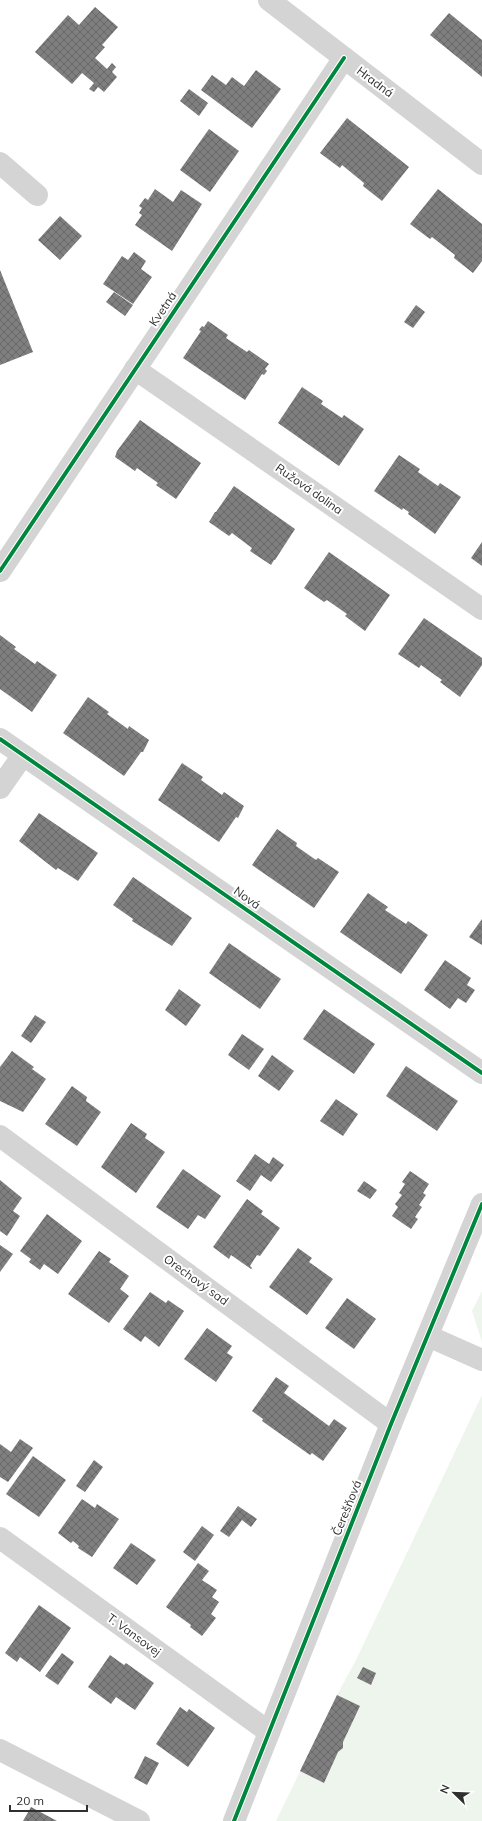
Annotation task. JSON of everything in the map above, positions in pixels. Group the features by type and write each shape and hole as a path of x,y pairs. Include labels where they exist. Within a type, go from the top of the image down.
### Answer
{"street":[{"name":"Hradná","path":"269,0 482,164"},
{"name":"Kvetná","path":"0,571 344,58"},
{"path":"0,163 37,195"},
{"name":"Ružová dolina","path":"135,369 482,609"},
{"name":"Nová","path":"0,739 482,1073"},
{"path":"0,788 23,755"},
{"name":"Orechový sad","path":"0,1136 391,1424"},
{"name":"Čerešňová","path":"234,1821 391,1424 482,1204"},
{"path":"428,1336 482,1360"},
{"name":"T. Vansovej","path":"0,1538 269,1732"},
{"path":"0,1750 139,1821"}],"shaded area":[{"path":"482,1291 482,1342 472,1311"},
{"path":"482,1395 482,1821 276,1821 337,1695 356,1660"}],"building":[{"path":"95,7 118,27 102,45 105,47 95,58 107,69 112,63 116,67 112,72 117,77 104,92 98,87 94,92 89,89 94,83 82,73 72,84 35,52 68,15 79,25"},
{"path":"449,13 482,40 482,77 430,35"},
{"path":"256,70 281,89 252,128 201,90 212,75 226,85 232,77 244,86"},
{"path":"189,89 208,103 199,116 180,101"},
{"path":"347,118 409,167 382,201 363,186 364,183 342,165 340,168 320,153"},
{"path":"209,129 239,151 210,192 180,170"},
{"path":"155,189 173,202 181,190 202,204 172,251 135,225 142,215 139,213 142,208 139,206 145,198 148,200"},
{"path":"438,189 482,224 482,261 473,273 454,258 455,255 432,237 430,239 410,224"},
{"path":"60,216 82,236 60,260 38,240"},
{"path":"134,252 146,261 141,269 152,277 133,304 103,284 122,256 128,260"},
{"path":"0,270 33,352 0,365"},
{"path":"114,292 133,305 125,316 106,302"},
{"path":"416,305 425,312 413,328 404,322"},
{"path":"208,321 228,335 226,338 247,352 249,350 269,364 265,369 267,371 264,375 262,374 245,400 183,358 201,331 199,330 202,326 204,327"},
{"path":"302,387 323,401 321,404 342,418 344,415 364,429 339,466 278,423"},
{"path":"140,420 201,463 176,499 156,485 158,483 137,468 135,471 115,457 117,451"},
{"path":"399,455 420,469 418,472 438,486 440,483 461,497 435,534 408,514 409,512 403,508 402,510 374,491"},
{"path":"234,486 295,529 271,565 250,551 252,548 232,533 229,536 209,522"},
{"path":"482,542 482,566 471,558"},
{"path":"329,552 390,595 365,631 345,616 347,614 327,600 324,602 304,588"},
{"path":"424,618 482,658 482,665 460,697 440,682 442,680 421,665 419,668 398,654"},
{"path":"0,635 16,647 14,649 35,664 37,661 57,675 32,712 0,689"},
{"path":"88,697 109,712 107,714 128,729 129,726 149,740 143,752 141,752 124,776 63,733"},
{"path":"182,763 203,777 201,780 222,795 224,792 244,806 238,818 236,817 219,842 158,800"},
{"path":"39,813 98,853 78,881 58,868 56,870 19,841"},
{"path":"277,829 297,843 296,846 316,860 318,858 339,872 314,908 252,865"},
{"path":"133,877 192,918 172,946 132,921 133,919 113,905"},
{"path":"368,893 388,907 385,910 406,924 408,921 428,935 401,974 340,932"},
{"path":"482,919 482,945 469,937"},
{"path":"229,943 281,979 260,1009 209,973"},
{"path":"445,960 471,978 467,985 475,990 466,1003 458,998 450,1009 424,990"},
{"path":"179,989 201,1005 186,1026 165,1010"},
{"path":"324,1009 375,1044 354,1074 303,1039"},
{"path":"35,1015 46,1022 31,1043 21,1036"},
{"path":"242,1034 264,1049 249,1070 228,1055"},
{"path":"12,1051 34,1067 32,1069 46,1079 23,1112 0,1101 0,1067"},
{"path":"272,1055 294,1071 279,1091 258,1076"},
{"path":"406,1066 458,1101 437,1131 386,1096"},
{"path":"72,1086 87,1097 86,1101 101,1112 77,1146 45,1124"},
{"path":"336,1099 358,1114 343,1136 320,1121"},
{"path":"131,1123 147,1134 145,1138 165,1152 136,1193 101,1167"},
{"path":"255,1154 269,1164 273,1157 284,1165 271,1182 261,1175 250,1191 236,1181"},
{"path":"183,1169 221,1196 205,1219 198,1215 188,1229 156,1207"},
{"path":"410,1171 429,1184 423,1193 426,1195 419,1205 422,1207 415,1217 418,1219 411,1229 392,1216 398,1207 395,1204 402,1195 399,1193 405,1184 402,1182"},
{"path":"0,1180 22,1198 13,1211 20,1216 7,1236 0,1231"},
{"path":"364,1181 377,1190 370,1199 357,1191"},
{"path":"247,1199 263,1211 261,1214 280,1228 260,1256 257,1255 250,1266 252,1268 251,1269 231,1255 229,1259 213,1247"},
{"path":"47,1214 82,1241 58,1274 44,1264 40,1270 29,1262 31,1259 20,1251"},
{"path":"0,1245 13,1254 0,1272"},
{"path":"298,1248 312,1258 309,1262 333,1279 307,1315 269,1287"},
{"path":"99,1251 111,1259 109,1262 129,1276 120,1289 129,1296 109,1323 68,1294"},
{"path":"150,1292 166,1303 168,1300 184,1311 159,1347 145,1336 141,1342 123,1329"},
{"path":"347,1298 376,1319 354,1349 325,1328"},
{"path":"207,1328 232,1346 227,1353 233,1357 216,1382 184,1359"},
{"path":"276,1377 289,1386 284,1393 329,1426 334,1419 347,1428 323,1461 312,1453 310,1455 262,1421 263,1419 252,1411"},
{"path":"20,1439 33,1448 8,1482 0,1477 0,1444 11,1452"},
{"path":"33,1456 66,1480 39,1517 6,1494"},
{"path":"94,1460 103,1467 85,1492 76,1486"},
{"path":"82,1499 95,1508 97,1504 119,1519 92,1557 78,1548 79,1546 73,1541 71,1543 58,1533"},
{"path":"238,1506 257,1519 251,1527 242,1520 229,1537 220,1531"},
{"path":"202,1526 214,1535 195,1561 183,1552"},
{"path":"131,1543 156,1560 137,1585 113,1568"},
{"path":"198,1563 209,1571 202,1580 217,1590 212,1597 219,1602 211,1614 216,1618 202,1636 190,1627 191,1625 166,1607"},
{"path":"39,1605 71,1628 40,1672 20,1657 17,1662 5,1653"},
{"path":"62,1653 74,1662 58,1685 45,1676"},
{"path":"110,1655 124,1665 126,1663 154,1683 135,1710 116,1697 111,1704 88,1687"},
{"path":"363,1667 376,1673 371,1685 357,1678"},
{"path":"337,1695 360,1706 343,1742 343,1748 338,1752 324,1783 300,1771"},
{"path":"180,1707 187,1712 189,1709 215,1728 188,1767 156,1744"},
{"path":"145,1756 159,1763 147,1785 134,1778"},
{"path":"31,1807 57,1821 23,1821"}],"cycle path":[{"path":"0,571 344,58"},
{"path":"0,739 482,1073"},
{"path":"234,1821 391,1424 482,1204"}]}
